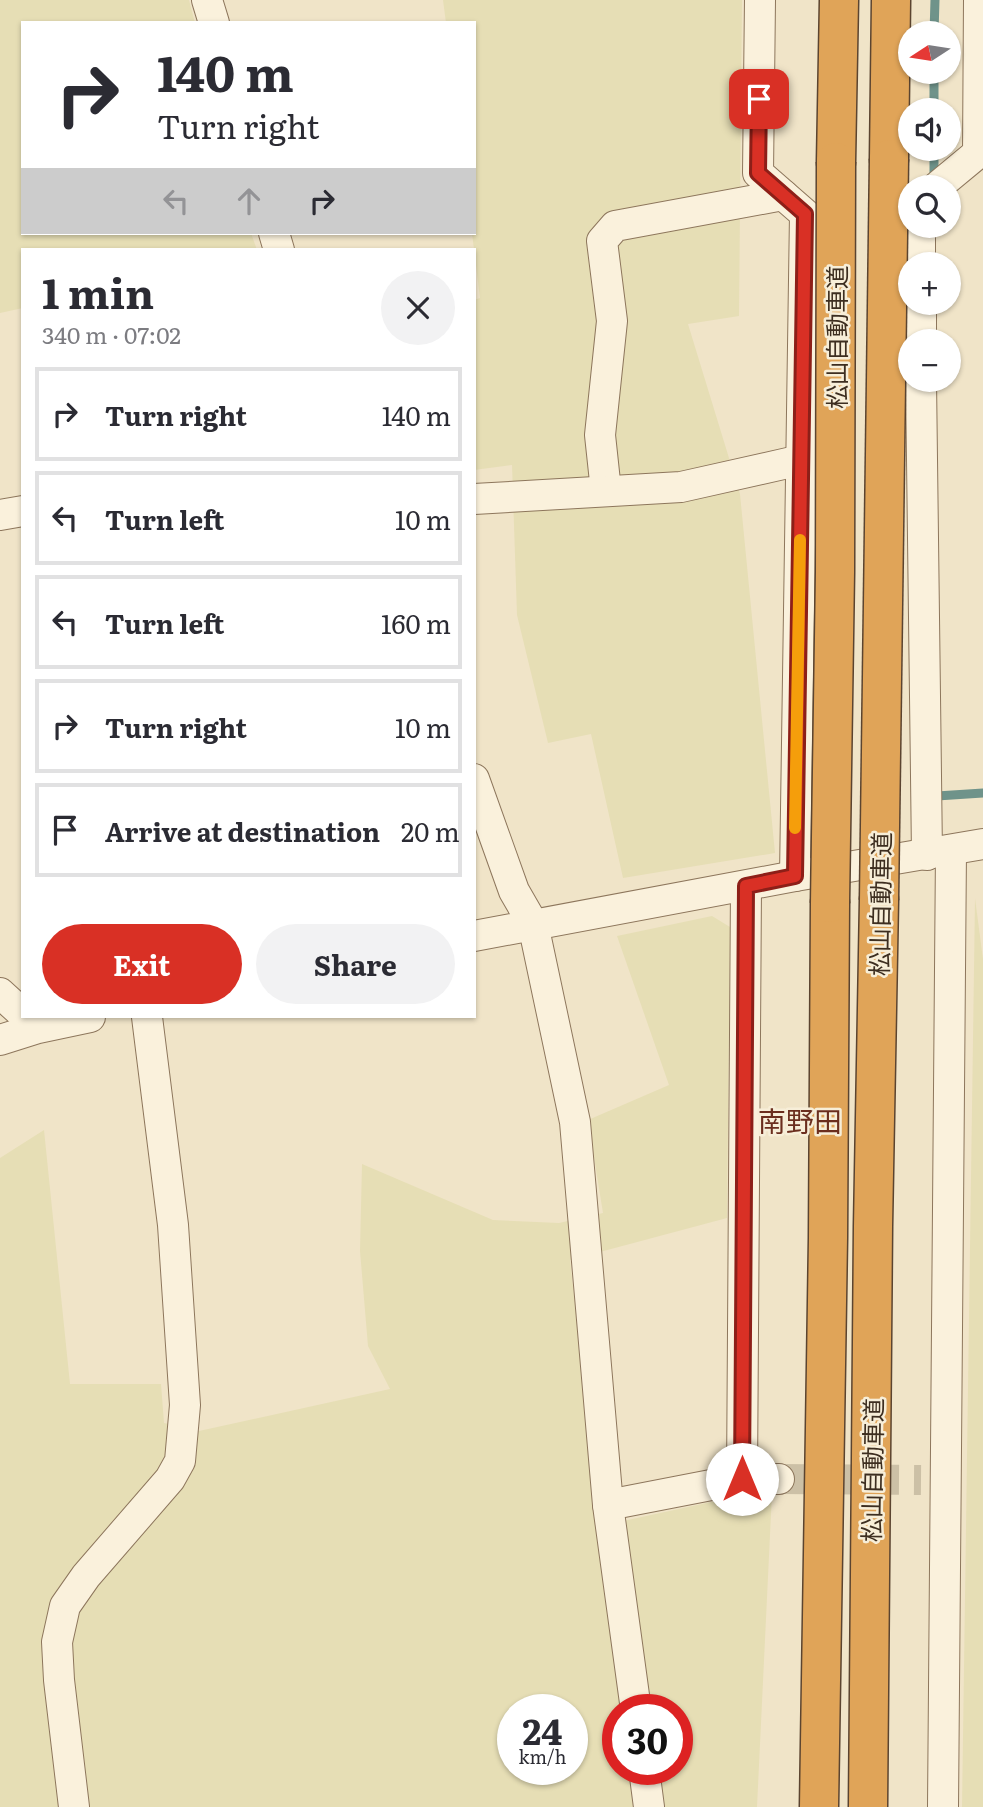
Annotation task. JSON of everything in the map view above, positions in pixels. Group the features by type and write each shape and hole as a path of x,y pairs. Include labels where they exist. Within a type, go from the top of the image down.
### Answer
{"highway":[{"name":"松山自動車道","path":"819,1807 828,1238 839,0"},
{"name":"松山自動車道","path":"868,1807 873,1226 891,0"}],"street":[{"path":"207,0 213,21"},
{"path":"760,0 758,173 805,214 795,876"},
{"path":"951,175 978,153 979,0"},
{"path":"606,491 600,435 612,321 602,241 615,226 783,195"},
{"path":"921,392 939,852 934,1481 943,1807"},
{"path":"476,499 681,487 801,460"},
{"path":"0,515 21,511"},
{"path":"476,785 514,891 533,924 575,1122 608,1505 634,1694"},
{"path":"476,936 983,844"},
{"path":"742,1479 746,886"},
{"path":"0,993 21,1012"},
{"path":"0,1040 29,1019 60,1018"},
{"path":"74,1807 58,1667 57,1642 65,1606 141,1509 170,1479 180,1461 185,1405 173,1225 147,1018"},
{"path":"608,1505 742,1479 779,1479"},
{"path":"646,1785 649,1807"}],"shaded area":[{"path":"0,0 189,0 194,21 21,21 21,235 252,235 256,248 21,248 21,308 0,313"},
{"path":"443,0 742,0 739,316 688,324 740,494 775,853 623,878 591,734 548,743 517,615 512,465 476,470 476,299 480,298 476,248 472,235 476,235 476,21 446,21"},
{"path":"975,898 983,959 983,1807 962,1807"},
{"path":"712,916 730,927 727,1218 570,1260 600,1526 739,1496 772,1493 757,1807 0,1807 0,1158 44,1130 70,1384 161,1384 164,1423 199,1431 390,1389 368,1346 360,1251 362,1164 493,1220 559,1223 603,1213 588,1120 669,1085 617,936"}],"waterway":[{"path":"934,21 935,0"},
{"path":"934,84 934,98"},
{"path":"934,161 934,175"},
{"path":"937,791 937,796 983,793"}],"tunnel":[{"path":"779,1479 921,1480"}],"slow traffic":[{"path":"795,828 800,540"}],"district":[{"name":"南野田","path":"800,1120"}],"route":[{"path":"742,1479 746,886 795,876 805,214 758,173 759,99"}]}
